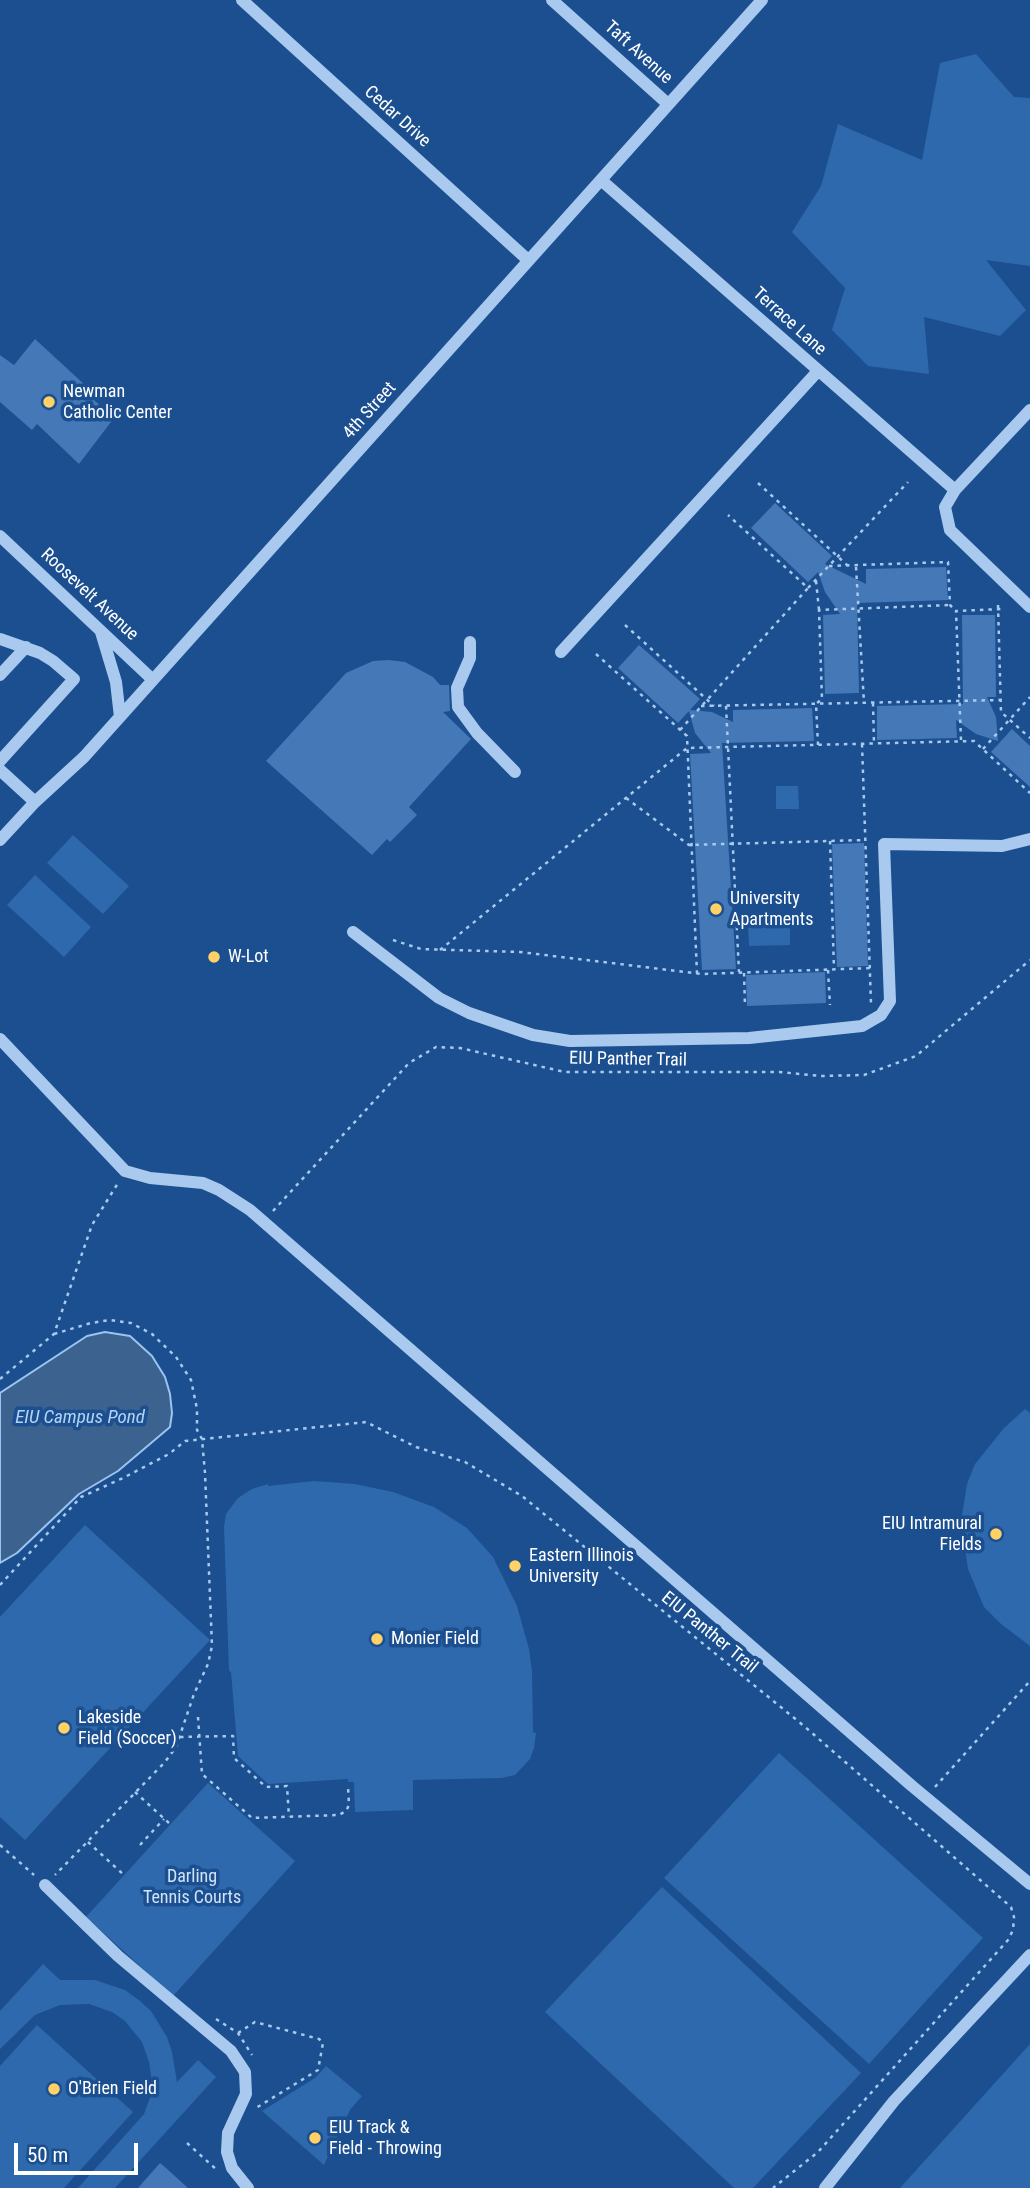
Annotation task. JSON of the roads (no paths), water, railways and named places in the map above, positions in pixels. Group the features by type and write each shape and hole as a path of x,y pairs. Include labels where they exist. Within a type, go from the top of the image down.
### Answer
{"street":[{"name":"Cedar Drive","path":"242,0 528,260"},
{"name":"Taft Avenue","path":"552,0 668,104"},
{"name":"4th Street","path":"0,840 120,717 762,0"},
{"name":"Terrace Lane","path":"601,180 955,490"},
{"path":"561,652 818,371"},
{"path":"1030,410 955,490 945,507 950,530 1030,607"},
{"name":"Roosevelt Avenue","path":"0,536 153,680"},
{"path":"100,628 113,668 120,717"},
{"path":"0,639 26,647 53,661 74,679 0,761"},
{"path":"470,642 470,658 457,688 458,707 477,733 515,772"},
{"path":"0,675 26,647"},
{"path":"0,771 35,802"},
{"path":"353,932 439,998 469,1013 533,1035 570,1041 749,1038 862,1026 881,1015 890,1001 884,844 1002,846 1030,839"},
{"path":"0,1039 125,1171 150,1178 203,1184 219,1190 250,1210 926,1797 1030,1884"},
{"path":"45,1885 118,1956 231,2052 245,2072 246,2094 228,2133 228,2152 232,2168 248,2188"},
{"path":"825,2188 894,2101 1030,1955"}],"water":[{"name":"EIU Campus Pond","path":"105,1332 130,1336 152,1356 165,1377 170,1394 170,1427 118,1471 79,1494 17,1553 0,1563 0,1393 87,1336"}],"place":[{"name":"Newman Catholic Center","path":"49,402"},
{"name":"University Apartments","path":"716,909"},
{"name":"W-Lot","path":"214,957"},
{"name":"EIU Intramural Fields","path":"996,1534"},
{"name":"Eastern Illinois University","path":"515,1566"},
{"name":"Monier Field","path":"377,1639"},
{"name":"Lakeside Field (Soccer)","path":"64,1728"},
{"name":"O'Brien Field","path":"54,2089"},
{"name":"EIU Track & Field - Throwing","path":"315,2138"}],"park label":[{"name":"Darling Tennis Courts","path":"192,1888"}]}
